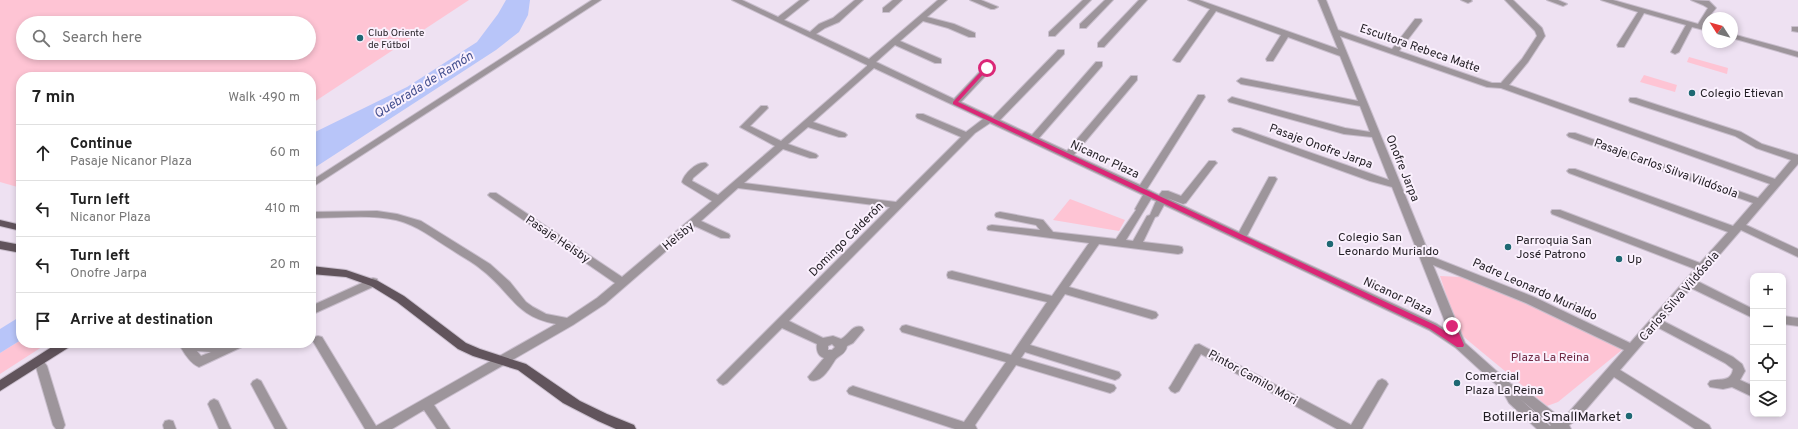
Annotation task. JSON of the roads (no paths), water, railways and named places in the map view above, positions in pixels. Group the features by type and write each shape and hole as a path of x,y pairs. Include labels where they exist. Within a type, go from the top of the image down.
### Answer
{"main road":[{"path":"0,223 16,227"},
{"path":"0,245 16,248"},
{"path":"316,270 346,272 374,282 409,305 462,346 485,356 504,360 535,375 558,393 589,412 630,429"},
{"path":"0,386 59,348"}],"street":[{"path":"316,182 597,0"},
{"name":"Nicanor Plaza","path":"736,0 1161,200 1165,194 1180,204 1242,238 1433,327 1460,345 1507,387"},
{"path":"779,20 805,0"},
{"path":"810,35 822,26 836,20 859,0"},
{"path":"886,10 898,0"},
{"name":"Helsby","path":"381,429 504,360 569,322 601,301 694,222 871,67 872,60 943,0"},
{"path":"974,0 994,8"},
{"path":"1052,34 1087,0"},
{"path":"1083,26 1109,0"},
{"path":"1101,45 1143,0"},
{"path":"1192,0 1343,54"},
{"name":"Onofre Jarpa","path":"1322,0 1460,345"},
{"path":"1500,86 1506,83 1513,75 1541,36 1539,30 1509,0"},
{"path":"1551,0 1563,4"},
{"path":"1605,0 1702,27"},
{"path":"1695,0 1706,3 1712,8 1710,12"},
{"path":"1177,60 1214,8"},
{"path":"1621,45 1642,11"},
{"path":"922,18 951,26 972,35"},
{"path":"1394,52 1418,21"},
{"path":"1675,52 1690,24"},
{"name":"Escultora Rebeca Matte","path":"1334,31 1490,84 1500,86 1777,182"},
{"path":"1270,59 1286,33"},
{"path":"1738,38 1798,55"},
{"path":"894,41 938,61"},
{"name":"Domingo Calderón","path":"723,380 967,136 992,120 1061,52"},
{"path":"1033,140 1099,64"},
{"path":"955,103 987,68"},
{"path":"1068,156 1134,78"},
{"path":"1241,80 1330,99 1364,104"},
{"path":"1119,243 1139,211 1145,192 1201,97"},
{"name":"Pasaje Onofre Jarpa","path":"1232,100 1344,131 1376,135"},
{"path":"1633,100 1738,134 1759,146 1796,163"},
{"path":"764,108 744,127 781,145 813,156"},
{"path":"920,116 967,136"},
{"path":"806,123 842,135"},
{"name":"Pasaje Onofre Jarpa","path":"1237,130 1373,179 1396,184"},
{"name":"Pasaje Carlos Silva Vildósola","path":"1572,134 1760,202"},
{"path":"1180,204 1212,163"},
{"name":"Carlos Silva Vildósola","path":"1560,428 1573,416 1691,283 1777,182 1796,163"},
{"path":"703,165 688,178 687,182 719,200"},
{"path":"1572,172 1738,228 1798,253"},
{"path":"1242,238 1272,179"},
{"path":"736,185 898,205"},
{"name":"Pasaje Helsby","path":"493,195 623,283"},
{"path":"1136,245 1161,200"},
{"path":"1556,212 1703,268"},
{"path":"316,215 381,214 397,216 417,223 486,267 506,285 522,305 529,310 544,318 569,322"},
{"path":"1000,216 1039,222 1050,235"},
{"path":"694,222 725,236"},
{"path":"992,228 1178,250"},
{"path":"853,391 951,426 968,429 1013,360 1096,240"},
{"name":"Padre Leonardo Murialdo","path":"1425,258 1461,271 1550,308 1632,349"},
{"path":"952,275 1054,300"},
{"path":"316,309 374,282"},
{"path":"1691,283 1750,312"},
{"path":"1062,289 1152,315"},
{"path":"1786,320 1798,322"},
{"path":"781,322 824,343 833,340 841,344"},
{"path":"1656,322 1734,363 1739,371 1733,382 1728,385 1714,384"},
{"path":"906,329 1110,388"},
{"path":"841,344 849,340 858,330"},
{"path":"318,340 372,429"},
{"path":"824,343 822,348 823,352 831,355 840,352 841,344"},
{"path":"1022,347 1115,375"},
{"path":"189,348 199,362 229,348"},
{"name":"Pintor Camilo Mori","path":"1176,388 1199,348 1348,429"},
{"path":"814,377 829,362 831,355"},
{"path":"38,362 41,366 59,425"},
{"path":"1612,371 1705,429"},
{"path":"1733,382 1750,390"},
{"path":"257,384 281,429"},
{"path":"1355,429 1382,384"},
{"path":"1507,387 1524,395 1560,428"},
{"path":"1507,387 1513,400 1545,429"},
{"path":"426,403 444,429"},
{"path":"214,404 225,429"}],"water":[{"name":"Quebrada de Ramón","path":"506,0 530,0 528,15 519,32 496,50 316,167 316,132 407,87 477,42 498,14"},
{"path":"16,319 16,343 0,353 0,329"}],"place":[{"name":"Club Oriente de Fútbol","path":"360,38"},
{"name":"Colegio Etievan","path":"1692,93"},
{"name":"Colegio San Leonardo Murialdo","path":"1330,244"},
{"name":"Parroquia San José Patrono","path":"1508,247"},
{"name":"Up","path":"1619,259"},
{"name":"Comercial Plaza La Reina","path":"1457,383"},
{"name":"Botilleria SmallMarket","path":"1629,416"}],"park label":[{"name":"Plaza La Reina","path":"1550,357"}]}
